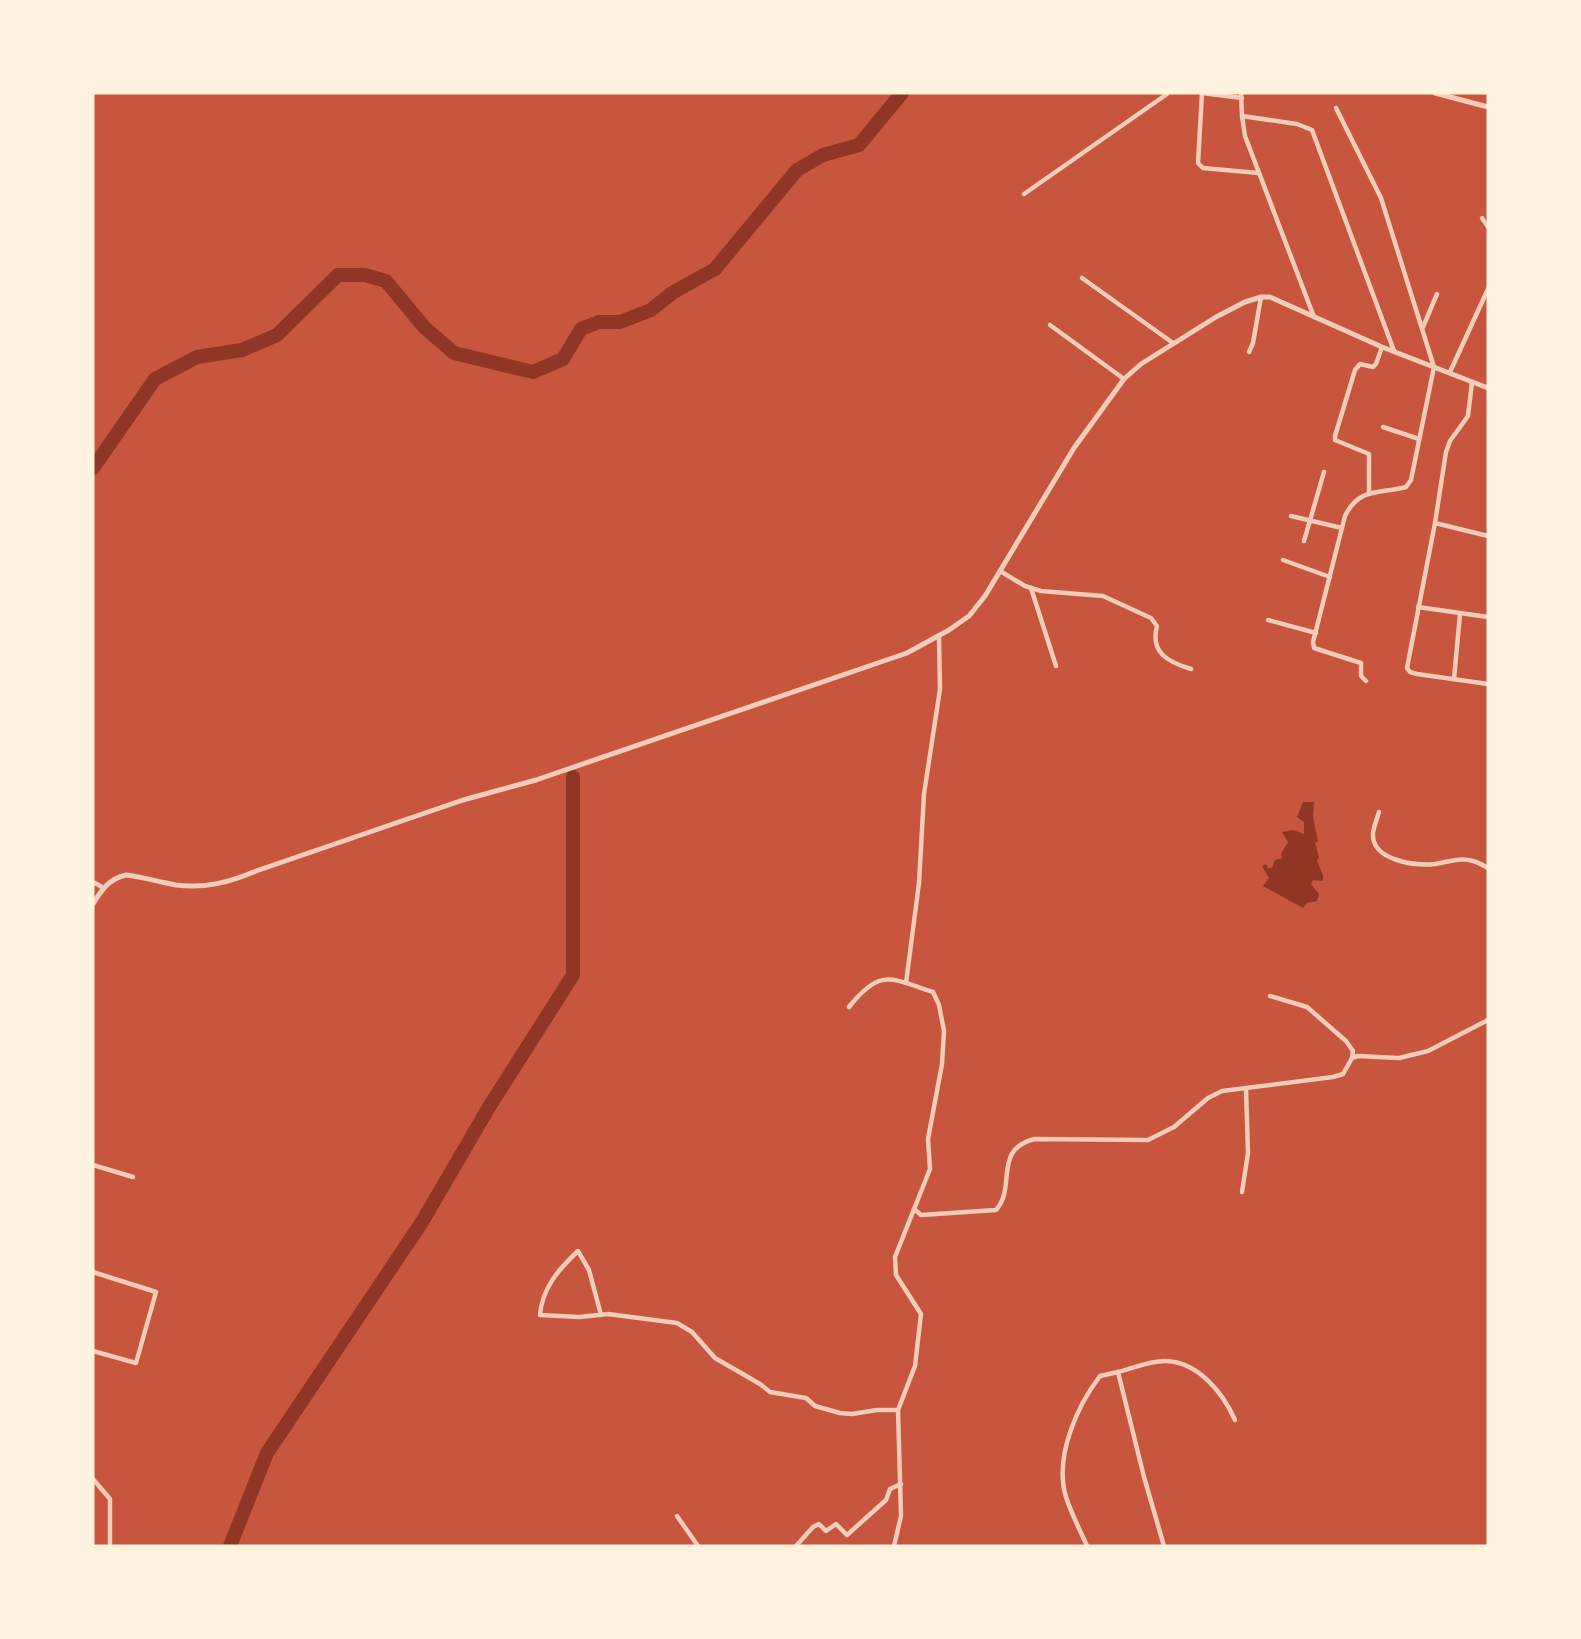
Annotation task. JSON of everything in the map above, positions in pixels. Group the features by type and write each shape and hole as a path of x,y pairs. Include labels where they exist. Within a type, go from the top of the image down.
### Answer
{"street":[{"path":"1258,173 1203,168 1198,163 1202,93 1242,95 1245,136 1315,318"},
{"path":"1435,93 1488,107"},
{"path":"1024,194 1167,94"},
{"path":"1336,108 1381,198 1434,368 1411,480 1406,487 1369,494 1352,502 1342,528 1313,642 1314,648 1361,663 1361,676 1366,681"},
{"path":"1242,116 1297,124 1312,130 1394,351"},
{"path":"1482,218 1488,227"},
{"path":"1083,278 1174,344"},
{"path":"1450,372 1488,289"},
{"path":"1422,328 1437,294"},
{"path":"1249,352 1261,297"},
{"path":"93,904 103,887 116,877 126,875 194,886 213,886 234,881 416,816 536,780 772,701 907,653 939,637 969,616 985,596 1074,448 1124,379 1140,364 1216,317 1261,297 1270,297 1382,347 1488,388"},
{"path":"1050,325 1124,379"},
{"path":"1369,494 1369,454 1335,440 1335,436 1355,370 1360,364 1373,367 1382,347"},
{"path":"1472,381 1468,416 1450,441 1446,452 1408,668 1410,672 1488,684"},
{"path":"1383,427 1419,439"},
{"path":"1304,541 1324,472"},
{"path":"1291,516 1342,528"},
{"path":"1435,523 1488,536"},
{"path":"1283,560 1330,577"},
{"path":"1000,571 1031,587 1062,593 1103,596 1150,618 1157,626 1154,644 1159,651 1175,664 1191,669"},
{"path":"1031,587 1056,666"},
{"path":"1418,607 1488,617"},
{"path":"1454,679 1460,614"},
{"path":"1268,620 1316,633"},
{"path":"906,983 919,883 923,794 940,689 939,637"},
{"path":"1379,812 1373,835 1375,844 1391,859 1411,864 1436,864 1451,859 1473,860 1488,868"},
{"path":"93,881 103,887"},
{"path":"849,1007 865,987 881,979 906,983 933,992 939,1005 944,1031 942,1064 928,1139 930,1170 895,1256 894,1267 897,1275 921,1314 915,1366 898,1410 901,1516 894,1546"},
{"path":"914,1209 921,1215 996,1210 1003,1201 1009,1157 1025,1142 1035,1139 1148,1140 1174,1127 1208,1098 1222,1091 1333,1077 1343,1073 1353,1051 1346,1041 1307,1007 1270,996"},
{"path":"1352,1058 1399,1058 1428,1051 1488,1020"},
{"path":"1242,1192 1248,1153 1247,1089"},
{"path":"93,1165 133,1177"},
{"path":"601,1315 589,1270 578,1251 560,1268 548,1286 540,1315 601,1315 677,1324 692,1332 715,1358 770,1392 806,1398 815,1406 828,1411 852,1414 898,1410"},
{"path":"93,1272 156,1292 136,1363 93,1351"},
{"path":"1087,1546 1065,1496 1062,1469 1072,1428 1084,1396 1100,1376 1168,1361 1191,1368 1210,1380 1234,1420"},
{"path":"1118,1372 1164,1546"},
{"path":"93,1479 110,1499 110,1546"},
{"path":"796,1546 819,1524 826,1531 836,1524 847,1535 886,1500 890,1489 901,1484"},
{"path":"677,1516 698,1546"}],"shaded area":[{"path":"1303,802 1314,802 1313,817 1318,841 1315,843 1319,857 1317,861 1323,881 1313,880 1311,884 1319,894 1317,901 1307,903 1303,908 1263,886 1269,878 1262,866 1266,864 1268,868 1272,868 1275,860 1282,858 1281,854 1288,842 1282,832 1293,830 1304,834 1304,822 1297,817"}],"waterway":[{"path":"93,468 155,379 197,357 242,350 277,335 338,275 365,275 386,281 424,327 454,353 533,372 563,359 581,329 599,322 620,322 651,310 672,293 715,269 797,170 823,155 859,145 902,93"},
{"path":"230,1546 267,1453 422,1222 489,1107 573,975 573,777"}]}
